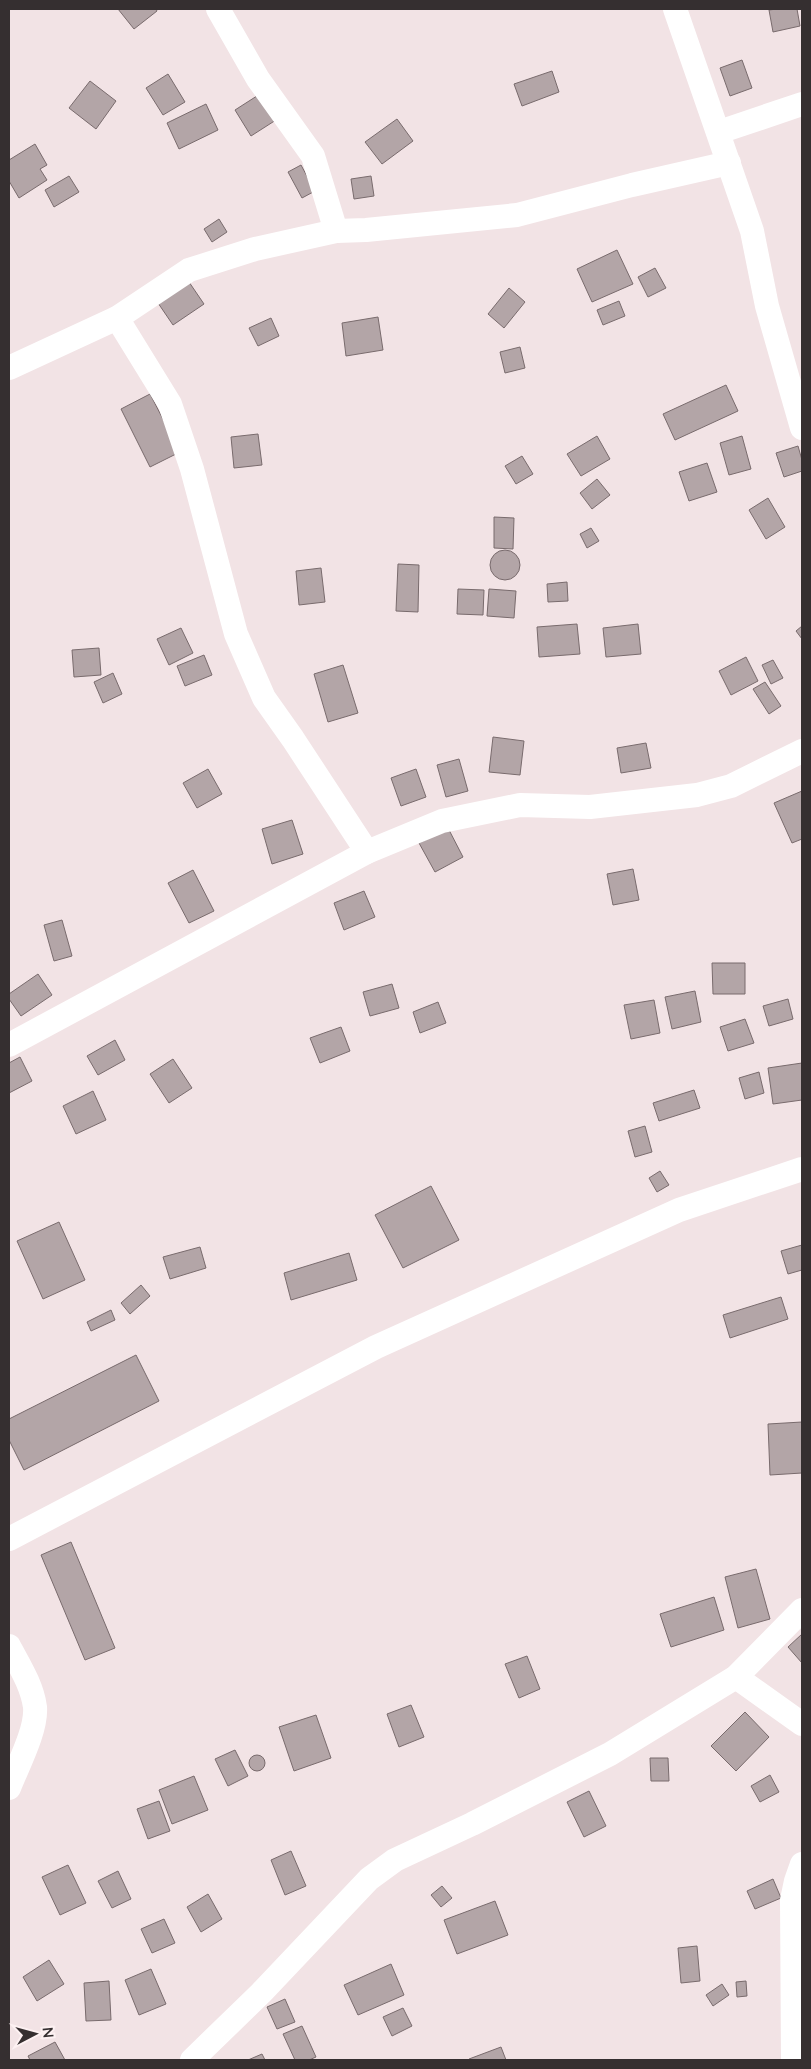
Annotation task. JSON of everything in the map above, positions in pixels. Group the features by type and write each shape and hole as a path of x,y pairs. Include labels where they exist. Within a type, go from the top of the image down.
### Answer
{"street":[{"path":"218,9 258,78 313,156 336,231"},
{"path":"675,9 752,231 767,306 802,428"},
{"path":"719,132 802,104"},
{"path":"9,368 117,318 189,270 255,249 336,231 366,230 517,215 632,185 729,163"},
{"path":"117,318 170,404 192,469 236,634 264,698 367,852"},
{"path":"9,1045 367,852 442,820 520,805 590,807 697,795 731,786 802,751"},
{"path":"9,1539 376,1347 679,1210 802,1169"},
{"path":"192,2060 261,1993 369,1879 395,1860 472,1824 610,1754 736,1677 802,1610"},
{"path":"9,1646 28,1683 35,1708 31,1731 9,1788"},
{"path":"736,1677 802,1724"},
{"path":"792,2060 792,1900 802,1864"}],"building":[{"path":"118,9 156,9 157,11 134,29"},
{"path":"797,9 800,26 773,32 769,10"},
{"path":"742,60 752,88 730,96 720,68"},
{"path":"552,71 559,92 522,106 514,84"},
{"path":"168,74 185,102 163,115 146,88"},
{"path":"90,81 116,101 96,129 69,108"},
{"path":"260,94 276,120 251,136 235,110"},
{"path":"206,104 218,130 179,149 167,123"},
{"path":"397,119 413,141 382,164 365,142"},
{"path":"35,144 47,165 40,169 47,180 19,198 9,181 9,160"},
{"path":"301,165 315,191 302,198 288,172"},
{"path":"69,176 79,192 54,207 45,190"},
{"path":"371,176 374,196 354,199 351,179"},
{"path":"219,219 227,232 212,242 204,229"},
{"path":"617,250 633,284 592,302 577,269"},
{"path":"655,268 666,288 648,297 638,277"},
{"path":"189,282 204,304 173,325 158,303"},
{"path":"509,288 525,302 504,328 488,314"},
{"path":"619,301 625,316 603,325 597,310"},
{"path":"378,317 383,350 346,356 342,323"},
{"path":"271,318 279,336 258,346 249,328"},
{"path":"520,347 525,368 505,373 500,352"},
{"path":"726,385 738,411 675,440 663,414"},
{"path":"150,394 180,452 150,467 121,409"},
{"path":"258,434 262,465 234,468 231,437"},
{"path":"597,436 610,459 581,476 567,454"},
{"path":"742,436 751,469 729,475 720,443"},
{"path":"798,446 802,460 802,471 784,477 776,453"},
{"path":"522,456 533,474 516,484 505,466"},
{"path":"707,463 717,492 689,501 679,472"},
{"path":"597,479 610,495 592,509 580,493"},
{"path":"768,498 785,527 766,539 749,510"},
{"path":"494,517 514,518 513,549 494,548"},
{"path":"591,528 599,541 587,548 580,534"},
{"path":"505,550 515,555 520,565 515,575 505,580 495,575 490,565 495,555"},
{"path":"398,564 419,565 418,612 396,611"},
{"path":"321,568 325,602 299,605 296,571"},
{"path":"567,582 568,601 548,602 547,584"},
{"path":"458,589 484,590 483,615 457,614"},
{"path":"489,589 516,591 514,618 487,616"},
{"path":"577,624 580,654 539,657 537,627"},
{"path":"638,624 641,654 606,657 603,628"},
{"path":"802,626 802,639 796,631"},
{"path":"181,628 193,653 169,665 157,639"},
{"path":"99,648 101,675 74,677 72,650"},
{"path":"204,655 212,675 185,686 177,666"},
{"path":"746,657 758,681 731,695 719,671"},
{"path":"773,660 783,678 771,684 762,665"},
{"path":"343,665 358,713 328,722 314,674"},
{"path":"113,673 122,694 103,703 94,682"},
{"path":"765,682 781,706 769,714 753,689"},
{"path":"493,737 524,741 520,775 489,772"},
{"path":"646,743 651,768 621,773 617,748"},
{"path":"459,759 468,791 446,797 437,765"},
{"path":"208,769 222,794 197,808 183,783"},
{"path":"416,769 426,797 401,806 391,778"},
{"path":"802,791 802,839 792,843 774,803"},
{"path":"292,820 303,854 272,864 262,829"},
{"path":"448,828 463,857 435,872 419,843"},
{"path":"633,869 639,900 613,905 607,874"},
{"path":"193,870 214,911 189,923 168,883"},
{"path":"364,891 375,917 344,930 334,903"},
{"path":"62,920 72,956 54,961 44,925"},
{"path":"712,963 745,963 745,994 713,994"},
{"path":"38,974 52,995 21,1016 9,999 9,994"},
{"path":"392,984 399,1008 370,1016 363,992"},
{"path":"695,991 701,1022 672,1029 665,997"},
{"path":"788,999 793,1019 769,1026 763,1006"},
{"path":"654,1000 660,1033 631,1039 624,1005"},
{"path":"438,1002 446,1023 420,1033 413,1012"},
{"path":"745,1019 754,1043 728,1051 720,1027"},
{"path":"341,1027 350,1051 320,1063 310,1038"},
{"path":"115,1040 125,1060 98,1075 87,1056"},
{"path":"20,1057 32,1081 9,1093 9,1063"},
{"path":"173,1059 192,1088 169,1103 150,1074"},
{"path":"802,1063 802,1100 773,1104 768,1068"},
{"path":"759,1072 764,1093 745,1099 739,1078"},
{"path":"694,1090 700,1108 659,1121 653,1103"},
{"path":"93,1091 106,1120 76,1134 63,1106"},
{"path":"645,1126 652,1152 635,1157 628,1131"},
{"path":"660,1171 669,1185 657,1192 649,1178"},
{"path":"431,1186 459,1240 403,1268 375,1215"},
{"path":"59,1222 85,1280 43,1299 17,1241"},
{"path":"802,1245 802,1270 788,1274 781,1251"},
{"path":"200,1247 206,1268 170,1279 163,1257"},
{"path":"349,1253 357,1280 291,1300 284,1273"},
{"path":"141,1285 150,1296 130,1314 121,1303"},
{"path":"781,1297 788,1319 730,1338 723,1315"},
{"path":"111,1310 115,1320 91,1331 87,1322"},
{"path":"136,1355 159,1401 24,1470 9,1440 9,1419"},
{"path":"802,1422 802,1473 770,1475 768,1424"},
{"path":"71,1542 115,1648 85,1660 41,1555"},
{"path":"756,1569 770,1619 738,1628 725,1577"},
{"path":"714,1597 724,1630 671,1647 660,1614"},
{"path":"802,1634 802,1663 788,1647"},
{"path":"527,1656 540,1689 519,1698 505,1664"},
{"path":"411,1705 424,1737 399,1747 387,1714"},
{"path":"745,1712 769,1737 736,1771 711,1746"},
{"path":"316,1715 331,1758 294,1771 279,1727"},
{"path":"235,1750 248,1776 228,1786 215,1759"},
{"path":"254,1755 260,1755 265,1760 263,1769 254,1771 249,1766 249,1760"},
{"path":"650,1758 668,1758 669,1781 651,1781"},
{"path":"770,1775 779,1792 760,1802 751,1786"},
{"path":"194,1776 208,1810 172,1824 159,1790"},
{"path":"589,1791 606,1826 584,1837 567,1802"},
{"path":"159,1801 170,1831 148,1839 137,1809"},
{"path":"291,1851 306,1886 285,1895 271,1860"},
{"path":"68,1865 86,1903 60,1915 42,1877"},
{"path":"118,1871 131,1899 112,1908 98,1881"},
{"path":"773,1879 781,1898 755,1909 747,1891"},
{"path":"442,1886 452,1898 441,1907 431,1895"},
{"path":"208,1894 222,1919 201,1932 187,1907"},
{"path":"495,1901 508,1935 457,1954 444,1920"},
{"path":"164,1919 175,1943 152,1953 141,1929"},
{"path":"697,1946 700,1981 681,1983 678,1948"},
{"path":"49,1960 64,1984 37,2001 23,1977"},
{"path":"391,1964 404,1995 358,2015 344,1985"},
{"path":"151,1969 166,2004 139,2015 125,1980"},
{"path":"109,1981 111,2020 86,2021 84,1983"},
{"path":"746,1981 747,1996 737,1997 736,1982"},
{"path":"722,1984 729,1995 713,2006 706,1995"},
{"path":"285,1999 295,2022 277,2029 267,2007"},
{"path":"403,2008 412,2026 392,2036 383,2017"},
{"path":"302,2026 316,2057 309,2060 295,2060 283,2034"},
{"path":"55,2042 65,2060 30,2060 28,2056"},
{"path":"501,2047 506,2060 469,2059"},
{"path":"262,2054 265,2060 248,2060"}]}
